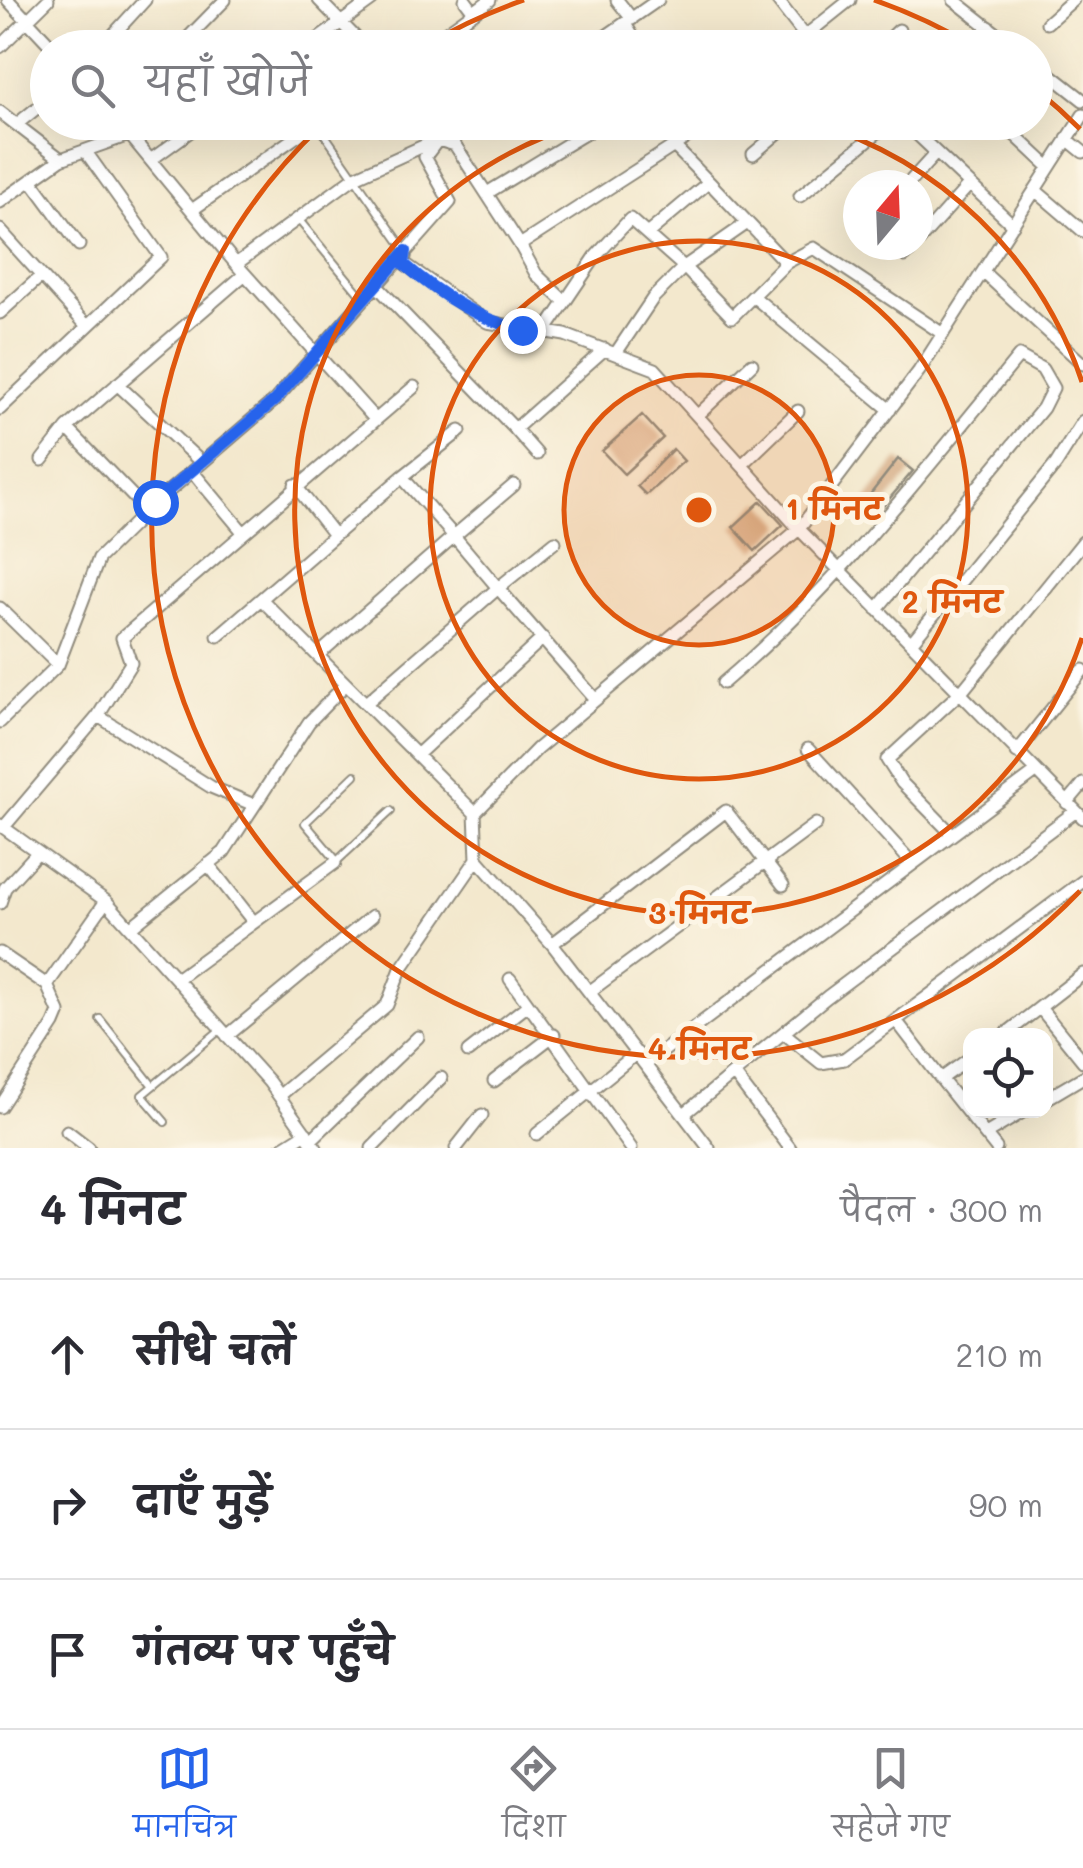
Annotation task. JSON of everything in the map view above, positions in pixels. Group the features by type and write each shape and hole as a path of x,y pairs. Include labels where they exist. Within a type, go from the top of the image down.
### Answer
{"street":[{"path":"8,0 36,30"},
{"path":"0,47 48,0"},
{"path":"118,30 145,0"},
{"path":"196,30 225,0"},
{"path":"320,0 349,30"},
{"path":"330,30 372,0"},
{"path":"464,0 474,12"},
{"path":"449,30 490,0"},
{"path":"617,0 632,30"},
{"path":"615,30 658,0"},
{"path":"777,0 801,30"},
{"path":"813,30 850,0"},
{"path":"954,0 992,30"},
{"path":"1048,24 1072,0"},
{"path":"1053,76 1083,100"},
{"path":"0,112 30,134"},
{"path":"17,124 30,113"},
{"path":"475,813 537,749 800,530 942,334 1083,115"},
{"path":"1067,139 1083,152"},
{"path":"37,140 61,159"},
{"path":"0,202 61,159 117,140"},
{"path":"135,140 240,269 374,418"},
{"path":"152,159 178,140"},
{"path":"192,210 293,140"},
{"path":"0,722 58,664 99,558 275,400 450,202 425,157 438,140"},
{"path":"42,460 67,428 298,219 355,176 438,140 455,145 536,274 563,300"},
{"path":"487,193 574,140"},
{"path":"520,245 679,140"},
{"path":"752,154 769,140"},
{"path":"800,196 868,140"},
{"path":"923,140 1014,225"},
{"path":"1020,140 1049,167"},
{"path":"674,146 786,263"},
{"path":"0,409 162,253 86,152"},
{"path":"921,170 936,153"},
{"path":"31,180 80,246"},
{"path":"646,234 709,182"},
{"path":"933,226 969,184"},
{"path":"1035,190 1083,232"},
{"path":"544,333 563,300 630,218 732,317 786,263 814,248 942,334"},
{"path":"515,429 610,351 684,267 746,224"},
{"path":"0,230 86,326"},
{"path":"406,251 404,264 487,322 610,351 655,369 840,572 1076,811"},
{"path":"983,272 1083,364"},
{"path":"0,313 40,277"},
{"path":"376,285 536,454"},
{"path":"754,297 890,410"},
{"path":"723,683 792,626 1019,356 1042,369 1053,388 1043,408 877,609"},
{"path":"698,414 752,364"},
{"path":"118,384 197,467 243,532"},
{"path":"311,1140 279,1096 178,978 106,901 2,826 98,716 131,663 122,638 295,485 414,387"},
{"path":"742,465 798,411"},
{"path":"911,643 1056,464 1083,421"},
{"path":"67,428 147,511"},
{"path":"218,636 460,430"},
{"path":"402,478 595,699"},
{"path":"295,485 334,535"},
{"path":"318,655 514,485"},
{"path":"366,703 555,542"},
{"path":"952,834 902,784 886,760 958,692 1083,542"},
{"path":"262,599 475,813 476,859 401,968 387,1006 279,1096"},
{"path":"1,612 58,664"},
{"path":"418,755 544,638"},
{"path":"1017,752 1083,670"},
{"path":"131,927 224,852 308,722 346,684"},
{"path":"98,716 211,786 254,805"},
{"path":"808,749 912,864"},
{"path":"646,1064 1036,772"},
{"path":"684,1114 827,997 1076,811 1083,784"},
{"path":"552,944 726,811 782,885"},
{"path":"590,992 687,916 816,824"},
{"path":"0,902 2,887 37,853"},
{"path":"476,859 552,944 709,1148"},
{"path":"178,978 336,862"},
{"path":"208,864 252,920"},
{"path":"785,1034 821,1063 844,1059 898,1023 1083,881"},
{"path":"46,985 106,901"},
{"path":"224,1033 372,916"},
{"path":"0,1107 58,1012 46,985 2,960"},
{"path":"1014,1028 1083,974"},
{"path":"510,979 632,1148"},
{"path":"468,1052 528,1005"},
{"path":"1041,1009 1083,1061"},
{"path":"898,1023 996,1148"},
{"path":"494,1081 554,1036"},
{"path":"282,1148 311,1140 418,1037"},
{"path":"538,1134 638,1054"},
{"path":"941,1079 963,1063"},
{"path":"734,1074 790,1148"},
{"path":"1053,1095 1083,1077"},
{"path":"372,1148 441,1078"},
{"path":"454,1147 482,1114"},
{"path":"986,1134 1013,1118"},
{"path":"67,1131 89,1148"}],"lane":[{"path":"329,140 406,251"},
{"path":"298,219 363,299"},
{"path":"355,775 304,822 336,862 391,811"},
{"path":"100,1019 153,1086"},
{"path":"165,1122 142,1096 224,1033"}],"building":[{"path":"642,415 663,438 624,474 602,451"},
{"path":"673,449 684,461 646,495 637,486"},
{"path":"898,459 913,471 878,512 865,501"},
{"path":"761,501 783,525 755,551 733,527"}],"route":[{"path":"155,502 275,400 406,251 404,264 467,310 487,322 522,330"}]}
